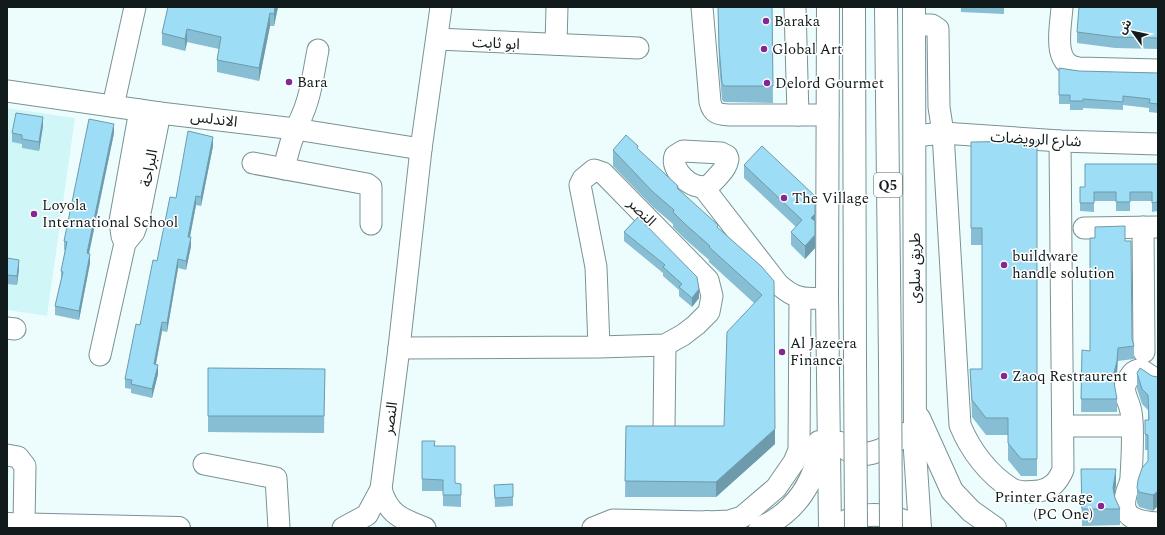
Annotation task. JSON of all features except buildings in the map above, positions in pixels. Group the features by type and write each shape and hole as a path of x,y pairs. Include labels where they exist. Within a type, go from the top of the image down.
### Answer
{"main road":[{"path":"828,7 827,298 830,528"},
{"name":"Q5","path":"854,7 856,528"},
{"name":"طريق سلوى","path":"886,7 891,528"},
{"name":"طريق سلوى","path":"914,16 916,466 920,528"},
{"path":"760,528 781,516 791,508 799,498 813,474 819,454 821,379 828,365"},
{"path":"829,427 844,447 861,455 872,453 884,448 903,435 916,412"},
{"path":"916,412 937,462 952,491 972,511 995,528"},
{"path":"835,528 847,521 866,515 885,515 904,519 920,528"},
{"path":"15,524 179,528"}],"street":[{"path":"113,106 135,7"},
{"name":"النصر","path":"343,528 367,515 380,489 399,348 421,149 441,7"},
{"path":"556,44 557,7"},
{"path":"702,7 712,109 716,114 828,115"},
{"path":"795,7 798,115"},
{"path":"914,16 930,13 935,7"},
{"path":"1062,7 1060,51 1061,58 1065,64 1072,68 1158,70"},
{"path":"914,16 938,29 939,107 944,133 960,426 966,440 994,474 1013,489 1034,492 1044,490 1054,485 1063,470 1060,141"},
{"name":"ابو ثابت","path":"437,39 638,48"},
{"path":"285,169 287,152 305,107 318,50"},
{"name":"الاندلس","path":"7,91 295,129 421,149"},
{"name":"البراحة","path":"100,355 124,243 120,221 138,173 150,111"},
{"name":"شارع الرويضات","path":"915,136 944,133 1060,141 1158,144"},
{"path":"253,164 369,185 371,187 371,224"},
{"name":"النصر","path":"399,348 599,347 665,344 683,336 696,325 709,312 712,296 708,280 603,173 594,170 583,179 580,186 596,267 599,347"},
{"path":"703,187 778,284 788,293 800,298 827,298"},
{"path":"1084,228 1150,227 1144,352"},
{"path":"593,528 613,520 710,525 729,521 742,517 776,488 794,462 799,450 800,298"},
{"path":"664,429 665,344"},
{"path":"1158,381 1140,370 1134,371 1126,382 1124,392 1131,409 1132,426 1131,479 1124,502 1130,516 1136,520 1158,523"},
{"path":"1063,426 1132,426"},
{"path":"7,455 18,457 25,466 15,524"},
{"path":"204,464 276,478 279,528"},
{"path":"380,489 388,507 395,514 425,528"}],"shaded area":[{"name":"Loyola International School","path":"7,108 75,118 47,316 7,310"}],"place":[{"name":"Baraka","path":"766,21"},
{"name":"Global Art","path":"764,49"},
{"name":"Bara","path":"289,82"},
{"name":"Delord Gourmet","path":"767,83"},
{"name":"The Village","path":"784,198"},
{"name":"Loyola International School","path":"34,214"},
{"name":"buildware handle solution","path":"1004,265"},
{"name":"Al Jazeera Finance","path":"782,352"},
{"name":"Zaoq Restraurent","path":"1004,376"},
{"name":"Printer Garage (PC One)","path":"1101,506"}]}
